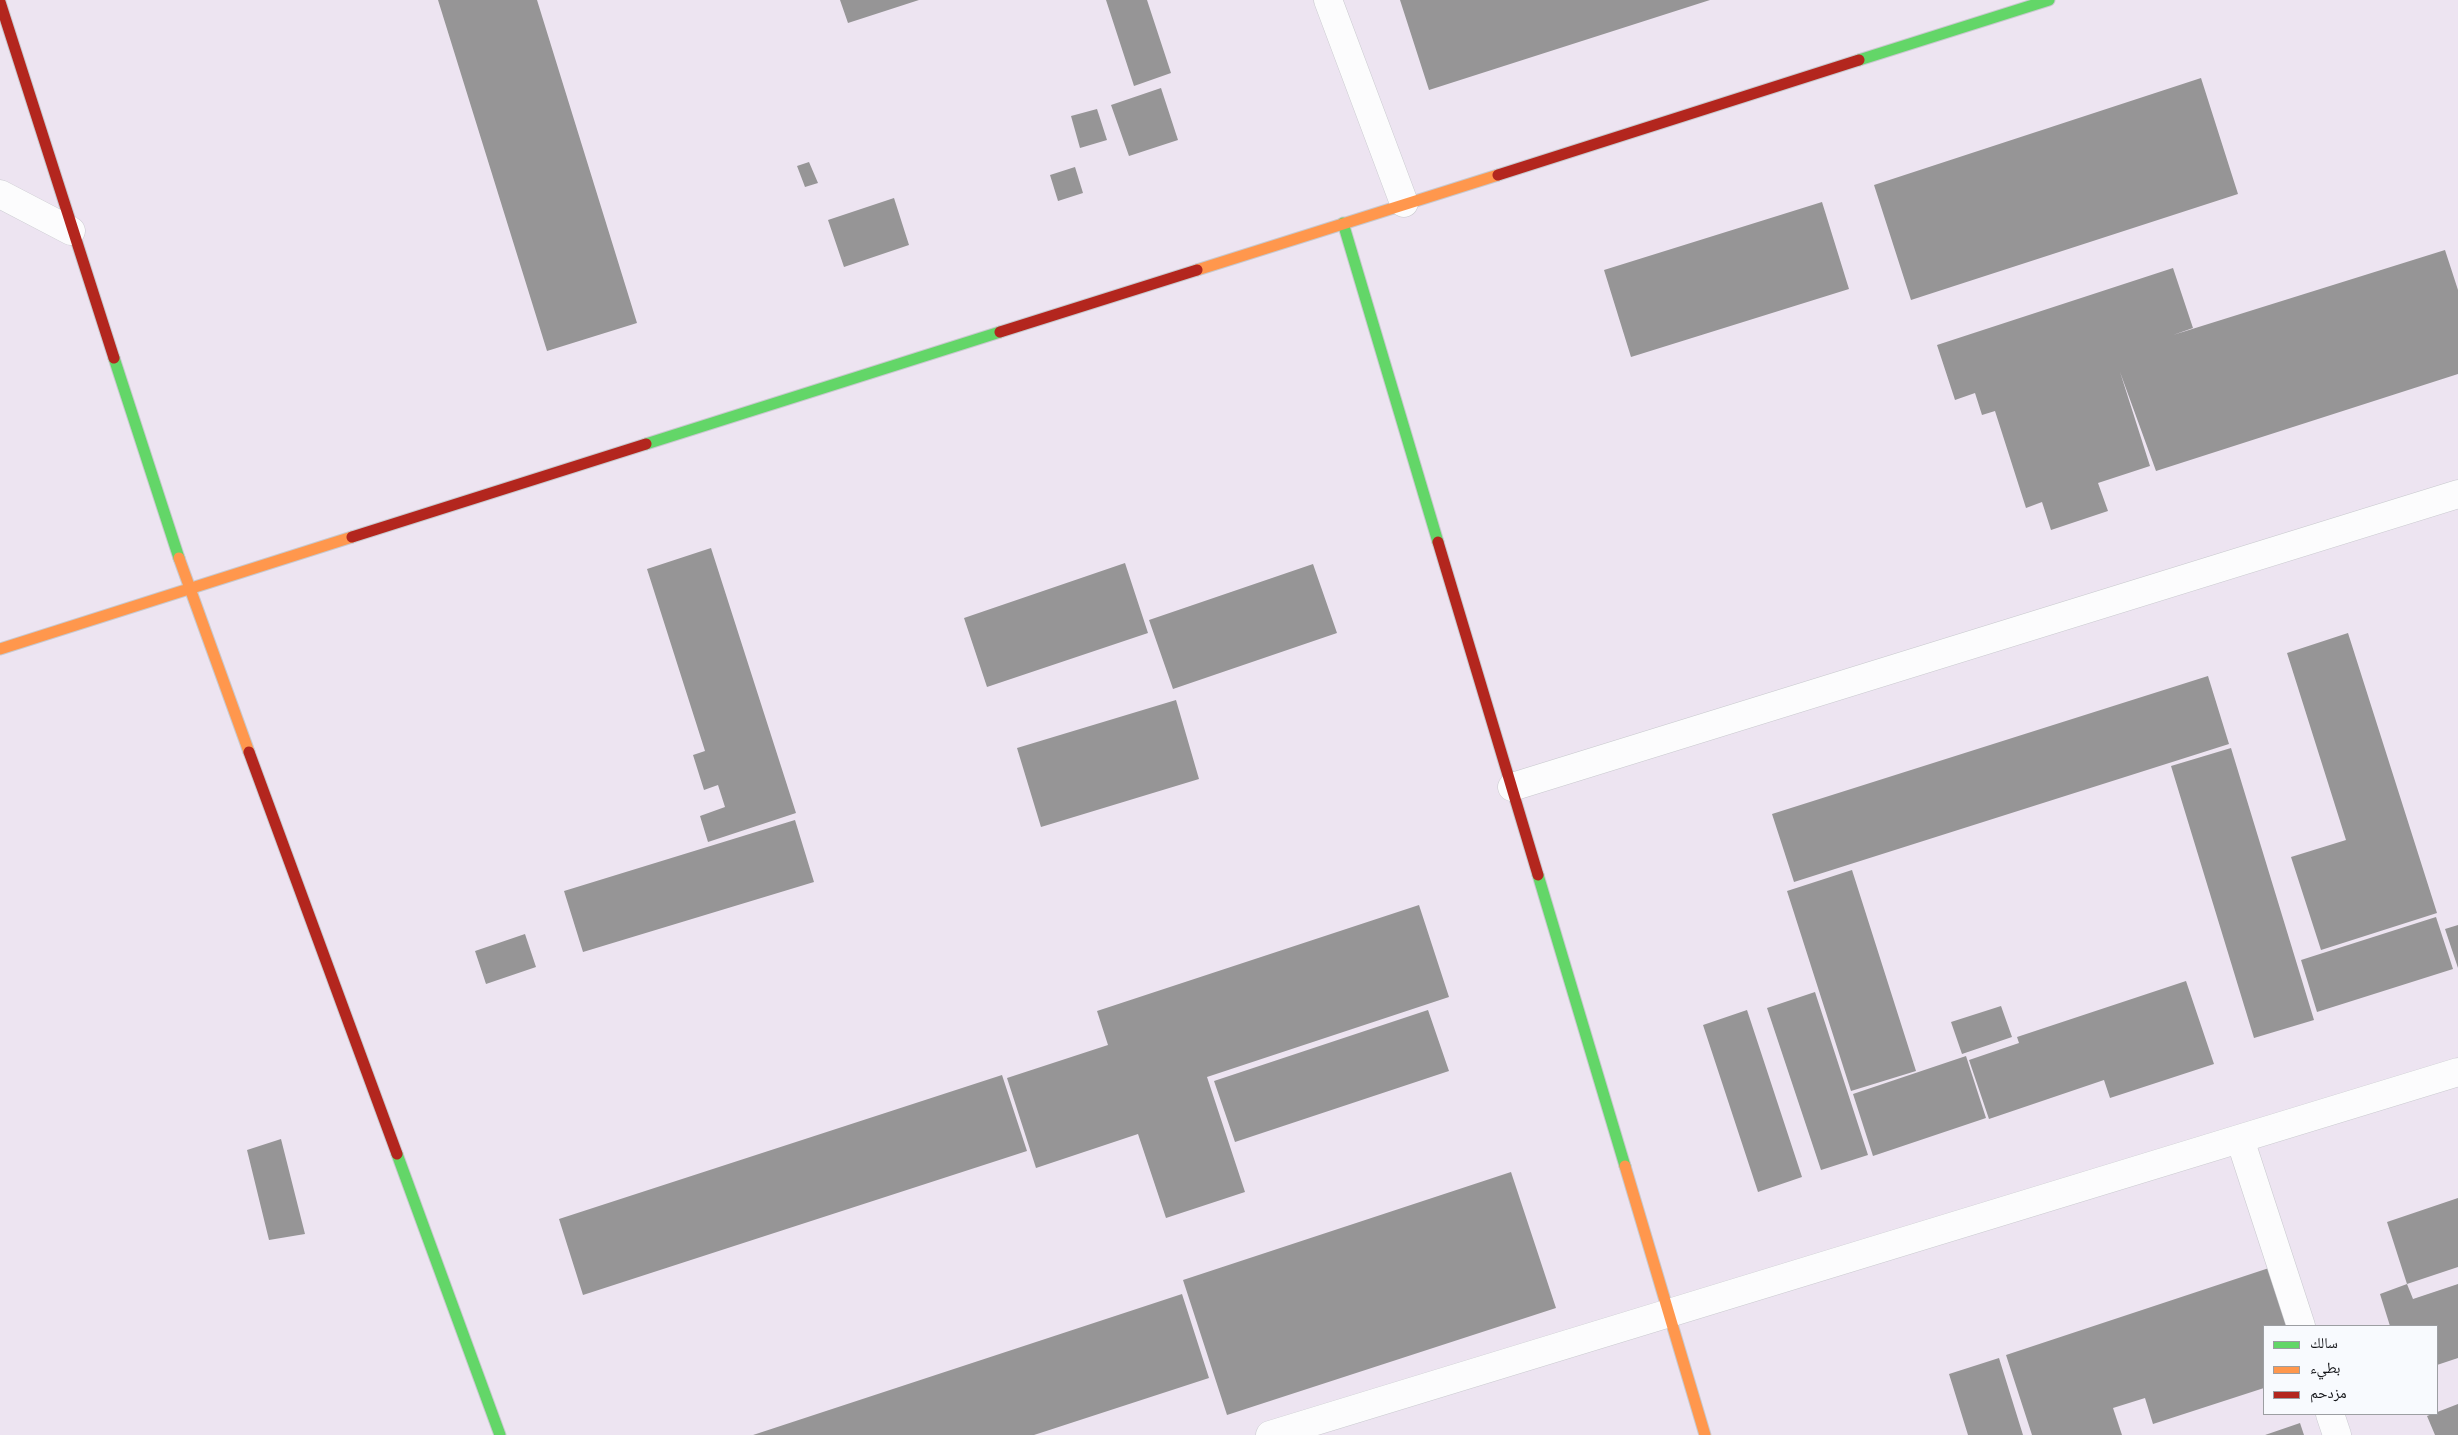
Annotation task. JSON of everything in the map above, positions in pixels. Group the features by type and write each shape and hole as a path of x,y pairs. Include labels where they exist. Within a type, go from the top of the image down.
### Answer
{"street":[{"path":"1328,0 1404,203"},
{"path":"0,649 190,591 1404,203 2049,0"},
{"path":"0,2 71,231 190,591 487,1422 500,1435"},
{"path":"0,194 71,231"},
{"path":"1343,223 1705,1435"},
{"path":"1512,788 2458,494"},
{"path":"1270,1435 2458,1072"},
{"path":"2240,1139 2301,1325"},
{"path":"2330,1415 2337,1435"}],"shaded area":[{"path":"0,0 2458,0 2458,1435 0,1435"}],"building":[{"path":"438,0 537,0 637,323 547,351"},
{"path":"840,0 919,0 848,23"},
{"path":"1106,0 1147,0 1171,73 1134,86"},
{"path":"1400,0 1710,0 1429,90"},
{"path":"2201,78 2238,194 1911,300 1874,185"},
{"path":"1161,88 1178,140 1129,156 1111,105"},
{"path":"1097,109 1107,140 1080,148 1071,116"},
{"path":"809,162 818,183 805,187 797,166"},
{"path":"1075,167 1083,193 1058,201 1050,175"},
{"path":"894,198 909,245 844,267 828,220"},
{"path":"1822,202 1849,289 1631,357 1604,270"},
{"path":"2445,250 2458,290 2458,374 2156,471 2120,372 2150,466 2098,483 2108,511 2051,530 2042,502 2026,508 1995,411 1982,415 1975,393 1955,400 1937,345 2173,268 2193,328 2173,335"},
{"path":"711,548 796,813 708,842 700,816 725,807 718,785 704,790 693,755 705,751 647,569"},
{"path":"1125,563 1148,633 987,687 964,618"},
{"path":"1313,564 1337,633 1173,689 1149,620"},
{"path":"2348,633 2437,913 2321,950 2291,857 2346,840 2287,653"},
{"path":"2208,676 2229,744 1794,882 1772,814"},
{"path":"1176,700 1199,779 1041,827 1017,748"},
{"path":"2231,748 2314,1020 2254,1038 2171,766"},
{"path":"795,820 814,882 583,952 564,891"},
{"path":"1852,870 1916,1071 1851,1091 1787,891"},
{"path":"1419,905 1449,997 1207,1077 1245,1192 1166,1218 1138,1134 1036,1168 1007,1078 1108,1045 1097,1011"},
{"path":"2436,917 2453,969 2317,1012 2301,960"},
{"path":"2458,925 2458,968 2445,929"},
{"path":"525,934 536,967 486,984 475,951"},
{"path":"2186,981 2214,1064 2110,1098 2104,1080 1989,1119 1969,1060 2019,1043 2017,1037"},
{"path":"1815,992 1868,1155 1821,1170 1767,1008"},
{"path":"2001,1006 2012,1037 1962,1054 1951,1022"},
{"path":"1428,1010 1449,1071 1235,1142 1214,1081"},
{"path":"1747,1010 1802,1177 1758,1192 1703,1025"},
{"path":"1966,1056 1986,1118 1873,1156 1853,1094"},
{"path":"1002,1075 1027,1151 583,1295 559,1219"},
{"path":"281,1139 305,1234 269,1240 247,1150"},
{"path":"1511,1172 1556,1308 1227,1415 1183,1280"},
{"path":"2458,1198 2458,1267 2407,1284 2387,1222"},
{"path":"2272,1267 2291,1325 2263,1325 2263,1388 2153,1424 2145,1398 2113,1408 2122,1435 2032,1435 2006,1355"},
{"path":"2407,1284 2413,1299 2458,1284 2458,1358 2438,1365 2438,1325 2390,1325 2380,1294"},
{"path":"1182,1294 1209,1378 1034,1435 753,1435"},
{"path":"1999,1358 2023,1435 1968,1435 1949,1374"},
{"path":"2458,1404 2458,1435 2435,1435 2427,1416 2438,1415 2438,1412"},
{"path":"2300,1423 2304,1435 2265,1435"}],"traffic: fast":[{"path":"1859,60 2049,0"},
{"path":"1343,223 1438,542"},
{"path":"646,444 1000,332"},
{"path":"114,358 179,558"},
{"path":"1538,875 1625,1166"},
{"path":"397,1154 500,1435"}],"traffic: slow":[{"path":"1197,270 1498,175"},
{"path":"0,649 352,537"},
{"path":"179,558 249,752"},
{"path":"1625,1166 1705,1435"}],"traffic: jam":[{"path":"0,2 114,358"},
{"path":"1498,175 1859,60"},
{"path":"1000,332 1197,270"},
{"path":"352,537 646,444"},
{"path":"1438,542 1538,875"},
{"path":"249,752 397,1154"}]}
